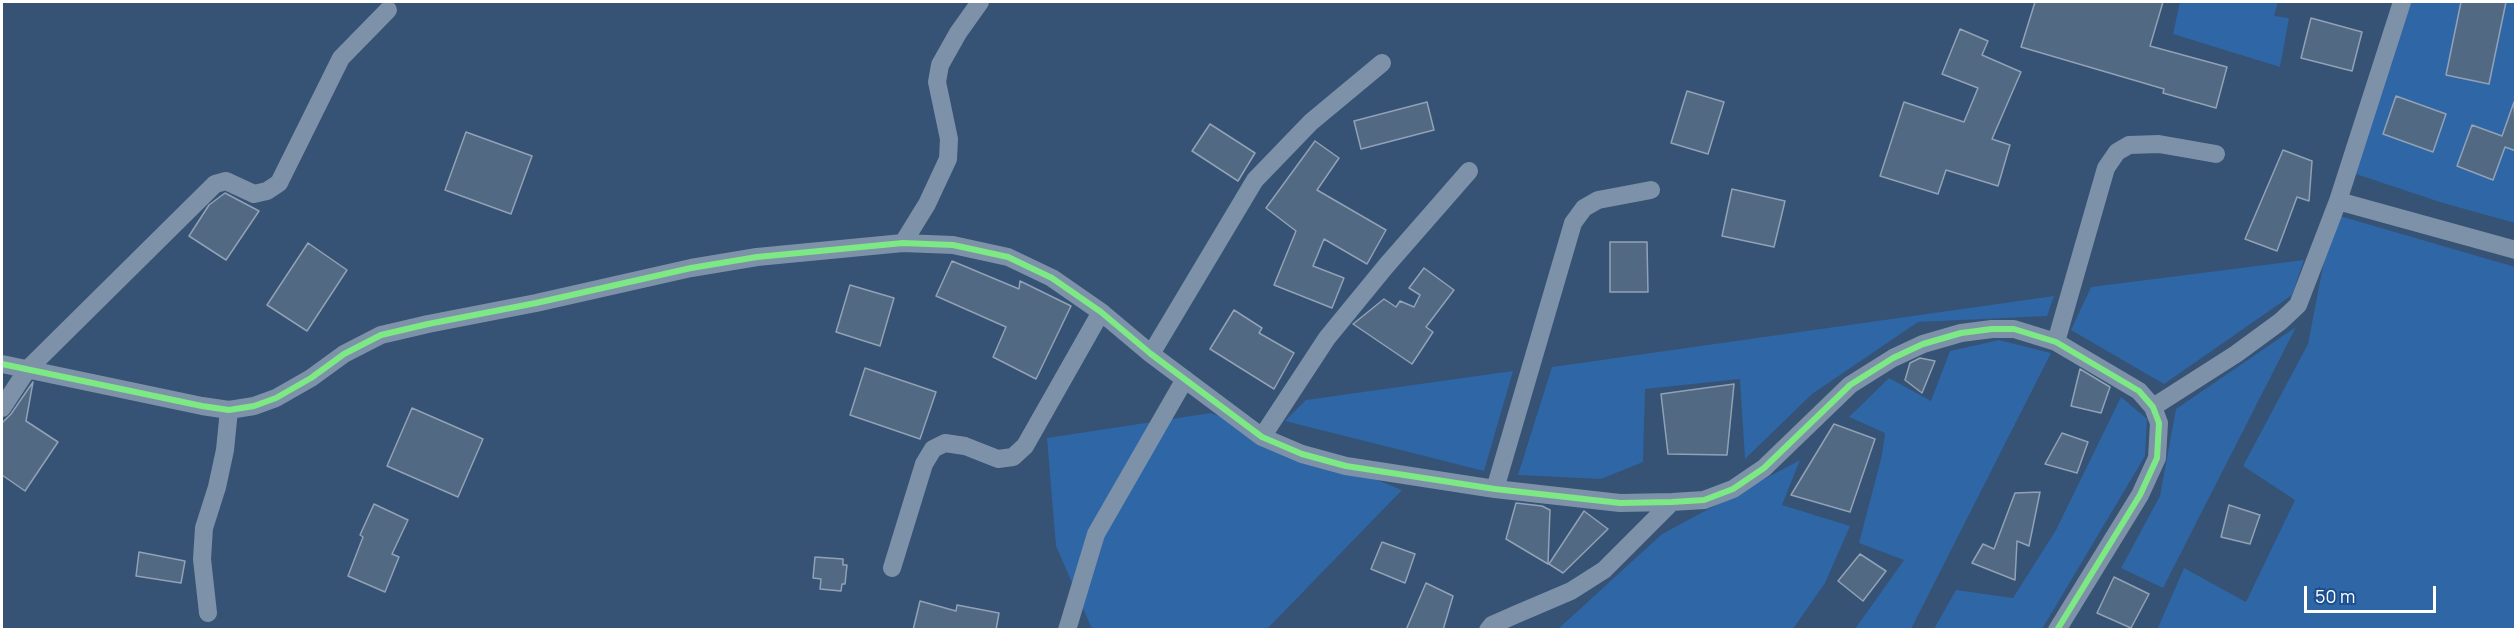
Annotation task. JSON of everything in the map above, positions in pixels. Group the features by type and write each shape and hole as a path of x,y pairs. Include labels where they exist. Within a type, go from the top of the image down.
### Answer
{"street":[{"path":"903,243 927,204 948,159 949,139 937,82 940,64 980,2"},
{"path":"2153,407 2236,354 2281,321 2298,305 2338,201 2402,2"},
{"path":"2,408 27,370 215,184 226,181 254,194 267,191 279,183 341,58 388,10"},
{"path":"1151,354 1255,180 1311,122 1382,63"},
{"path":"2056,342 2106,168 2117,152 2129,145 2159,144 2216,154"},
{"path":"1262,437 1327,338 1469,171"},
{"path":"1495,489 1573,223 1584,208 1598,200 1651,190"},
{"path":"2338,201 2516,250"},
{"path":"2,364 229,410 254,406 276,398 311,378 344,354 381,335 702,266 757,257 903,243 953,245 1008,257 1052,278 1101,312 1151,354 1262,437 1302,454 1346,466 1495,489 1620,502 1672,502 1704,500 1733,489 1764,468 1850,385 1893,358 1923,344 1961,333 1992,329 2014,330 2056,342 2139,391 2153,407 2159,423 2157,458 2140,495 2057,630"},
{"path":"892,568 924,464 933,449 945,443 965,446 998,459 1013,457 1025,446 1101,312"},
{"path":"1067,630 1096,534 1185,379"},
{"path":"208,613 202,559 204,528 221,469 229,410"},
{"path":"1488,630 1509,617 1571,591 1604,570 1672,502"}],"shaded area":[{"path":"2180,2 2278,2 2274,16 2289,18 2280,67 2173,34"},
{"path":"2404,2 2515,2 2515,223 2443,203 2356,174"},
{"path":"2333,214 2515,267 2515,629 2157,630 2184,568 2246,602 2295,500 2243,466 2308,344"},
{"path":"2304,260 2292,295 2164,384 2071,330 2091,287"},
{"path":"2054,296 2047,316 1918,322 1812,394 1745,459 1740,379 1645,389 1643,462 1601,479 1518,475 1552,367"},
{"path":"2296,327 2163,588 2121,568 2160,496 2176,409"},
{"path":"1999,340 2051,353 1911,629 1855,629 1904,560 1859,543 1882,455 1885,433 1849,417 1889,378 1931,401 1950,351"},
{"path":"1513,371 1484,471 1285,421 1306,400"},
{"path":"2121,397 2147,419 2145,456 2042,629 1934,629 1956,590 2013,598 2056,530"},
{"path":"1211,413 1402,490 1267,629 1092,629 1056,546 1047,438"},
{"path":"1800,460 1782,505 1850,526 1825,583 1793,629 1557,630 1662,534"}],"building":[{"path":"2035,2 2163,2 2150,46 2227,67 2216,108 2163,93 2164,89 2021,47"},
{"path":"2461,2 2506,2 2489,84 2446,75"},
{"path":"2311,18 2362,32 2352,71 2301,58"},
{"path":"1960,29 1988,41 1982,55 2021,72 1992,139 2010,145 1998,186 1946,170 1938,194 1880,176 1904,102 1964,122 1978,88 1942,74"},
{"path":"1687,91 1724,102 1708,154 1671,143"},
{"path":"2396,96 2446,114 2433,152 2383,134"},
{"path":"1427,102 1434,130 1361,149 1354,121"},
{"path":"2514,102 2516,151 2505,147 2493,180 2457,166 2472,125 2502,136"},
{"path":"1210,124 1255,153 1238,181 1192,151"},
{"path":"466,132 532,156 511,214 445,190"},
{"path":"1315,141 1339,158 1317,190 1386,230 1367,264 1324,239 1313,266 1344,278 1332,308 1274,285 1296,231 1266,208"},
{"path":"2283,150 2312,161 2309,201 2297,197 2277,251 2245,239"},
{"path":"1732,189 1785,201 1774,247 1722,236"},
{"path":"225,193 259,211 226,260 189,236 209,205"},
{"path":"1610,242 1647,242 1648,292 1610,292"},
{"path":"308,243 347,270 307,331 267,305"},
{"path":"952,261 1019,289 1020,281 1071,306 1036,379 993,357 1006,327 936,296"},
{"path":"1424,268 1454,290 1426,327 1433,332 1412,364 1353,324 1384,299 1396,307 1400,301 1414,307 1420,295 1409,288"},
{"path":"850,285 894,298 880,346 836,332"},
{"path":"1234,310 1262,328 1259,333 1294,353 1274,389 1210,349"},
{"path":"1920,358 1935,361 1922,393 1905,380 1910,363"},
{"path":"865,368 936,392 920,439 850,415"},
{"path":"2080,369 2110,387 2101,413 2071,406"},
{"path":"33,382 26,421 58,442 25,491 2,475 2,423"},
{"path":"1734,384 1727,455 1668,454 1661,394"},
{"path":"412,408 483,439 458,497 387,466"},
{"path":"1834,424 1875,439 1850,512 1791,495"},
{"path":"2062,433 2088,442 2077,473 2045,464"},
{"path":"2040,492 2029,546 2017,541 2015,580 1972,563 1983,544 1994,549 2015,493"},
{"path":"1516,503 1542,506 1550,510 1548,564 1506,539"},
{"path":"374,504 408,520 392,554 399,557 385,592 348,576 363,537 360,535"},
{"path":"2229,505 2260,515 2250,544 2221,537"},
{"path":"1584,511 1608,529 1563,573 1549,564"},
{"path":"1382,542 1415,554 1405,583 1371,569"},
{"path":"139,552 185,561 181,583 136,576"},
{"path":"1860,554 1886,571 1863,601 1838,581"},
{"path":"815,557 843,559 843,565 847,565 845,584 842,584 841,591 820,589 821,579 813,578"},
{"path":"2114,577 2149,594 2131,628 2097,613"},
{"path":"1426,583 1453,596 1443,630 1406,630"},
{"path":"920,601 956,611 957,605 999,613 996,630 913,630"}],"cycle path":[{"path":"2,364 229,410 254,406 276,398 311,378 344,354 381,335 428,324 536,303 691,268 757,257 903,243 953,245 1008,257 1052,278 1101,312 1151,354 1262,437 1302,454 1346,466 1495,489 1620,503 1704,500 1733,489 1764,468 1850,385 1893,358 1923,344 1961,333 2014,329 2056,342 2139,391 2153,407 2159,423 2157,458 2140,495 2057,630"}]}
